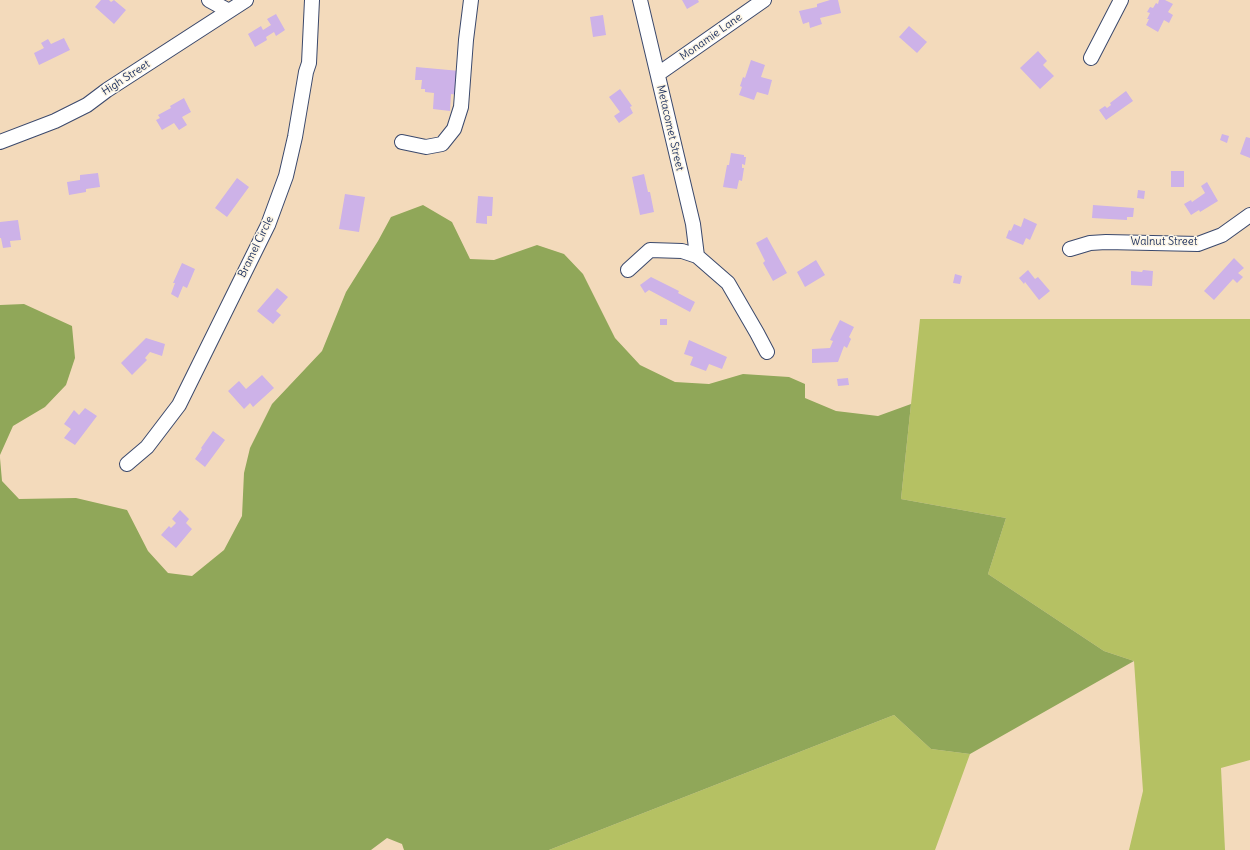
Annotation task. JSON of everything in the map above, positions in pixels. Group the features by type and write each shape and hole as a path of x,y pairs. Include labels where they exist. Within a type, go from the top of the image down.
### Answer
{"street":[{"path":"209,0 228,11"},
{"name":"High Street","path":"0,142 55,121 86,105 106,90 246,0"},
{"name":"Bramel Circle","path":"127,464 147,447 179,405 268,226 286,176 297,130 306,72 309,63 312,0"},
{"path":"402,142 426,147 442,144 454,129 461,107 466,40 471,0"},
{"name":"Metacomet Street","path":"640,0 693,224 697,256"},
{"name":"Monamie Lane","path":"658,74 764,0"},
{"path":"1091,58 1121,0"},
{"name":"Walnut Street","path":"1070,249 1090,243 1106,242 1198,244 1222,235 1250,215"},
{"path":"628,270 650,250 682,251 697,256 728,283 767,352"}],"green space":[{"path":"423,205 452,222 470,259 494,260 537,245 564,254 583,274 615,338 640,365 675,382 709,384 743,374 789,377 805,384 805,398 836,411 878,416 911,404 901,499 1006,518 988,574 1104,651 1134,661 970,754 931,749 894,715 549,850 404,850 402,844 387,838 371,850 0,850 0,458 2,481 19,499 76,498 127,510 148,551 168,573 192,576 224,550 242,516 244,473 250,448 272,404 322,351 346,292 378,241 391,217"},
{"path":"24,304 72,326 75,358 66,385 45,407 13,426 0,455 0,305"},
{"path":"920,319 1250,319 1250,760 1221,768 1225,850 1129,850 1143,791 1134,661 1104,651 988,574 1006,518 901,499"},
{"path":"894,715 931,749 970,754 935,850 549,850"}],"building":[{"path":"101,0 109,0 111,2 114,0 126,10 114,24 95,7"},
{"path":"682,0 698,0 699,2 687,9"},
{"path":"830,0 838,0 841,13 820,18 822,24 810,28 809,22 803,24 799,11 817,7 817,4"},
{"path":"1159,0 1165,0 1173,4 1168,12 1173,15 1169,23 1164,20 1158,32 1146,25 1150,13 1147,12 1150,7 1153,8 1156,3 1158,4"},
{"path":"276,14 285,30 276,36 274,32 266,37 267,40 255,47 248,34 261,26 263,30 271,25 267,19"},
{"path":"603,15 606,35 593,37 590,17"},
{"path":"909,26 927,42 917,53 899,37"},
{"path":"64,38 70,50 39,65 34,53 44,48 41,43 48,39 51,44"},
{"path":"1038,51 1047,61 1043,65 1054,76 1040,89 1020,68"},
{"path":"751,60 765,65 761,77 772,80 768,95 757,92 754,100 739,95 743,77 745,78"},
{"path":"416,67 460,71 458,95 451,94 450,111 433,109 434,93 425,92 425,89 421,89 422,80 415,80"},
{"path":"620,89 632,106 630,107 633,113 619,123 614,116 620,112 609,97"},
{"path":"1126,91 1133,101 1106,120 1099,110 1105,106 1107,108 1111,105 1110,103"},
{"path":"184,98 191,112 182,117 187,125 179,130 174,123 162,130 156,120 160,118 158,115 171,108 170,106"},
{"path":"1222,134 1229,136 1227,143 1220,140"},
{"path":"1246,137 1250,138 1250,158 1240,154"},
{"path":"731,153 744,155 744,157 746,157 745,165 742,164 742,168 744,168 742,181 739,180 737,189 723,187"},
{"path":"1171,171 1184,171 1184,187 1171,187"},
{"path":"98,173 100,187 86,189 86,192 69,195 67,182 80,180 80,175"},
{"path":"644,174 648,192 650,192 654,212 640,215 632,177"},
{"path":"237,178 249,187 227,217 215,208"},
{"path":"1207,182 1218,201 1200,212 1199,210 1191,215 1184,204 1191,200 1192,202 1205,193 1201,186"},
{"path":"1138,190 1145,191 1144,199 1137,198"},
{"path":"345,194 365,197 359,232 339,229"},
{"path":"478,196 493,197 492,216 487,216 487,224 476,223"},
{"path":"1093,205 1134,208 1133,217 1127,217 1127,220 1092,218"},
{"path":"1024,218 1037,224 1030,240 1026,238 1023,245 1006,238 1009,230 1011,231 1014,224 1021,227"},
{"path":"18,220 21,240 10,241 11,247 3,248 0,238 0,222"},
{"path":"767,237 787,273 773,281 763,263 765,261 756,243"},
{"path":"1234,258 1244,268 1238,273 1243,277 1237,283 1233,279 1214,300 1204,291"},
{"path":"816,260 825,275 805,287 797,272"},
{"path":"182,263 195,269 187,288 183,286 178,298 171,294 175,283 173,283"},
{"path":"1028,270 1035,279 1038,277 1050,291 1039,300 1025,282 1024,284 1019,278"},
{"path":"1143,270 1153,271 1152,286 1131,285 1131,271 1142,272"},
{"path":"955,274 962,276 960,284 953,283"},
{"path":"651,277 679,291 678,293 695,302 690,312 649,290 645,293 640,285"},
{"path":"277,288 288,297 276,311 281,315 273,324 257,311"},
{"path":"660,319 667,319 667,325 660,325"},
{"path":"840,320 854,327 849,337 851,339 847,348 844,346 838,362 812,363 812,349 830,348 833,341 830,340"},
{"path":"146,338 165,344 162,356 150,352 145,358 147,360 132,375 121,363"},
{"path":"689,340 727,357 722,369 709,364 706,371 690,365 693,357 684,354"},
{"path":"262,375 274,388 253,407 250,403 244,409 228,391 239,381 246,389"},
{"path":"848,378 849,385 838,386 837,379"},
{"path":"85,408 97,416 75,445 64,438 71,429 64,424 74,410 79,415"},
{"path":"213,431 225,440 205,467 195,459"},
{"path":"180,510 189,519 186,523 192,529 176,548 161,535 169,526 171,528 176,523 172,519"}]}
